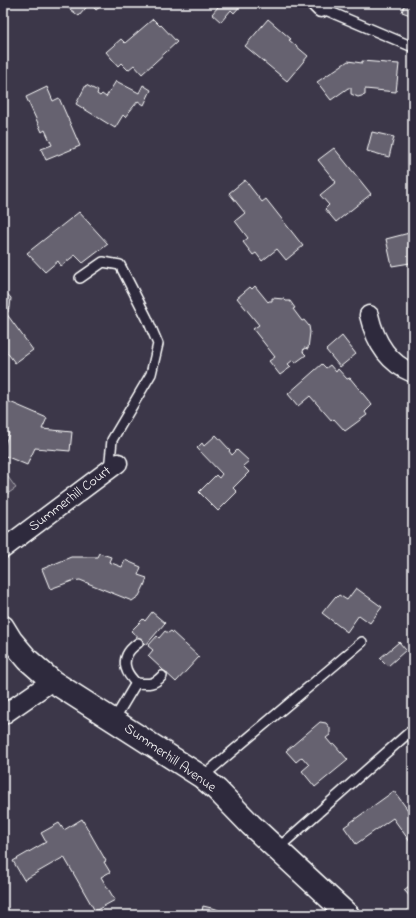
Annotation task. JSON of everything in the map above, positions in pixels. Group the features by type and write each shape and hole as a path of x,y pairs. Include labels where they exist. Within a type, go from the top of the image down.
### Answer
{"street":[{"path":"370,315 372,329 386,354 396,364 413,373"},
{"name":"Summerhill Court","path":"3,549 113,466"},
{"name":"Summerhill Avenue","path":"3,627 11,640 28,660 52,680 202,777 348,915"},
{"path":"3,715 52,680"}],"lane":[{"path":"318,6 413,47"},
{"path":"80,278 103,262 120,266 147,318 158,344 151,374 112,440 113,466"},
{"path":"202,777 362,642"},
{"path":"138,643 127,655 125,664 128,674 136,682 144,684 157,681 162,676"},
{"path":"114,720 136,682"},
{"path":"277,849 413,729"}],"shaded area":[{"path":"3,470 16,488 3,497"}],"building":[{"path":"62,3 90,3 79,16"},
{"path":"90,3 105,3 96,10"},
{"path":"214,3 243,3 234,13 231,10 221,22 212,14 218,7"},
{"path":"405,3 413,3 413,16 402,12"},
{"path":"153,19 160,26 161,25 177,42 142,74 134,65 128,70 121,63 118,66 106,52 121,39 125,43"},
{"path":"268,19 308,56 287,81 245,46"},
{"path":"348,61 399,64 396,92 365,89 365,95 358,97 351,94 351,88 348,88 331,100 317,82"},
{"path":"116,81 139,93 143,85 151,90 144,105 138,101 125,117 123,115 115,128 76,104 86,85 98,91 97,94 100,96 102,94 106,97"},
{"path":"47,87 53,101 59,98 80,146 46,160 41,149 52,145 45,130 42,132 26,97"},
{"path":"372,132 394,137 389,157 367,151"},
{"path":"334,148 371,194 336,222 325,209 329,205 320,195 336,182 318,160"},
{"path":"245,180 262,202 266,199 303,246 286,260 277,249 262,261 256,253 253,255 243,242 248,238 235,221 245,213 229,193"},
{"path":"79,212 108,244 83,263 75,255 61,266 58,261 45,272 27,253"},
{"path":"413,232 413,273 410,263 392,266 386,239"},
{"path":"255,286 268,302 272,301 272,298 290,301 295,308 293,309 302,321 304,320 309,326 310,332 308,349 304,348 303,352 306,355 295,363 293,360 288,364 291,367 280,375 269,361 275,357 253,329 259,325 237,298 250,287 252,289"},
{"path":"3,289 11,298 10,308 7,307 8,312 6,313 33,350 15,363 3,347"},
{"path":"342,336 356,354 340,367 326,350"},
{"path":"322,364 326,368 330,365 336,372 338,369 347,379 350,378 372,405 365,412 367,415 345,431 334,419 332,421 310,396 298,406 288,394"},
{"path":"3,399 47,418 42,429 72,432 70,451 35,448 27,465 3,455 3,449 9,433 3,430"},
{"path":"216,435 230,450 229,451 232,455 237,450 249,461 243,466 249,472 233,488 237,492 218,511 199,492 216,475 219,478 222,474 197,448 202,443 204,446"},
{"path":"99,553 111,557 109,562 122,567 125,560 141,567 138,575 147,578 139,596 132,601 80,580 72,581 50,589 42,569 71,557 97,557"},
{"path":"356,588 382,607 370,623 359,615 347,632 322,613 335,597 336,598 339,595 347,600"},
{"path":"152,612 165,623 146,645 131,631 143,619 145,621"},
{"path":"165,631 168,633 171,631 199,657 176,682 148,656 153,650 148,646 157,636 159,638"},
{"path":"399,642 406,650 388,666 380,658"},
{"path":"320,722 326,723 330,728 330,735 326,738 332,745 334,744 348,760 315,787 302,771 309,765 302,757 296,762 286,751"},
{"path":"394,791 413,817 413,846 393,818 356,844 344,827"},
{"path":"82,819 106,861 104,862 110,872 101,877 115,900 95,911 64,857 24,880 13,861 46,842 41,833 59,823 64,830"},
{"path":"413,883 413,900 404,890"},
{"path":"203,906 216,909 228,915 201,915"}]}
